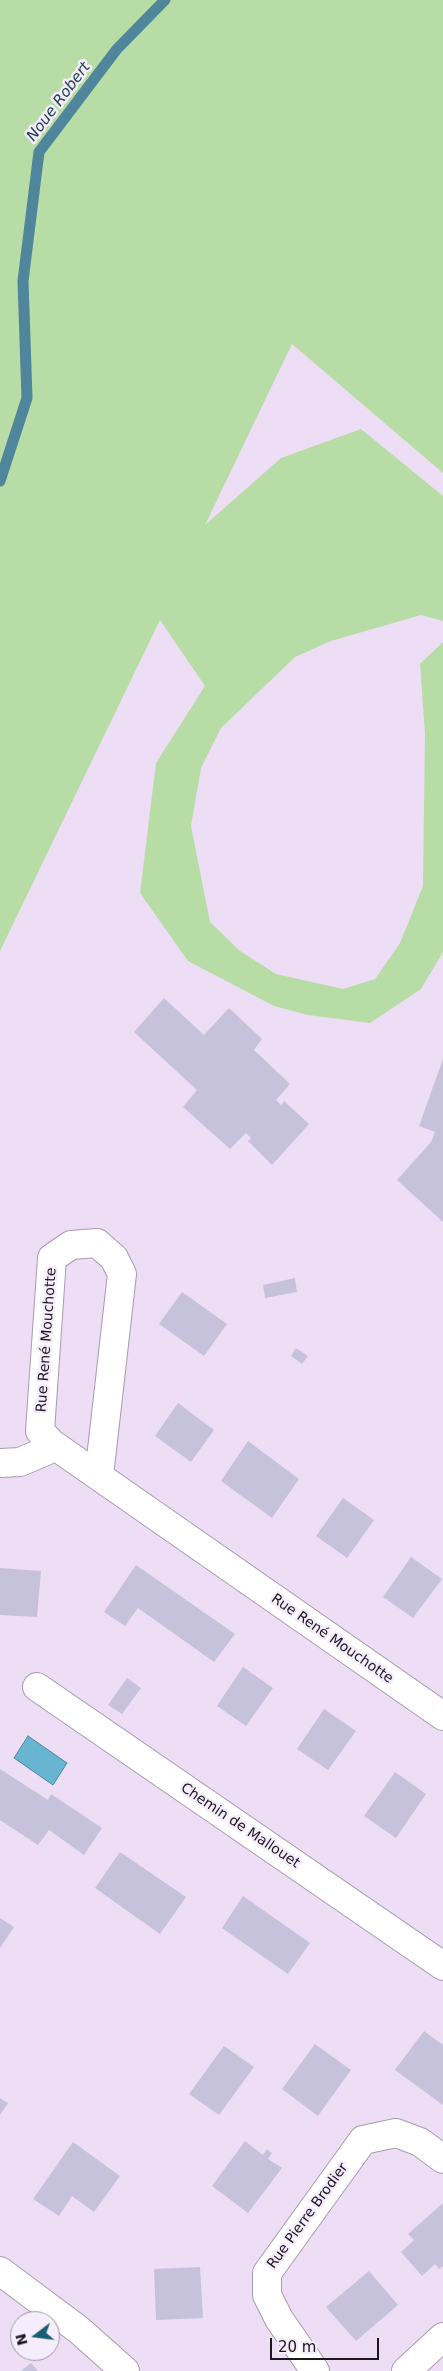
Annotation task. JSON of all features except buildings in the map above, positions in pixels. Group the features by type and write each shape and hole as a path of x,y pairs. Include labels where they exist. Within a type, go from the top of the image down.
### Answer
{"street":[{"name":"Rue René Mouchotte","path":"99,1476 122,1274 114,1258 97,1243 71,1245 52,1258 40,1430 51,1443 443,1716"},
{"path":"0,1464 20,1462 46,1451 51,1443"},
{"name":"Chemin de Mallouet","path":"37,1687 443,1966"},
{"name":"Rue Pierre Brodier","path":"315,2371 279,2319 266,2295 267,2273 363,2140 396,2133 420,2142 443,2159"},
{"path":"0,2271 79,2330 125,2371"},
{"path":"406,2371 443,2337"}],"green space":[{"path":"0,0 443,0 443,473 292,344 205,525 281,458 361,429 443,496 443,621 421,615 331,641 295,657 221,728 201,768 191,826 210,922 240,951 276,974 343,989 375,979 400,943 423,886 425,733 420,664 443,642 443,952 421,989 370,1023 308,1015 274,1006 188,961 140,893 156,763 205,686 160,620 0,951"}],"water":[{"path":"28,1736 67,1763 53,1785 14,1758"}],"waterway":[{"name":"Noue Robert","path":"0,481 27,398 23,281 39,152 117,49 165,0"}]}
